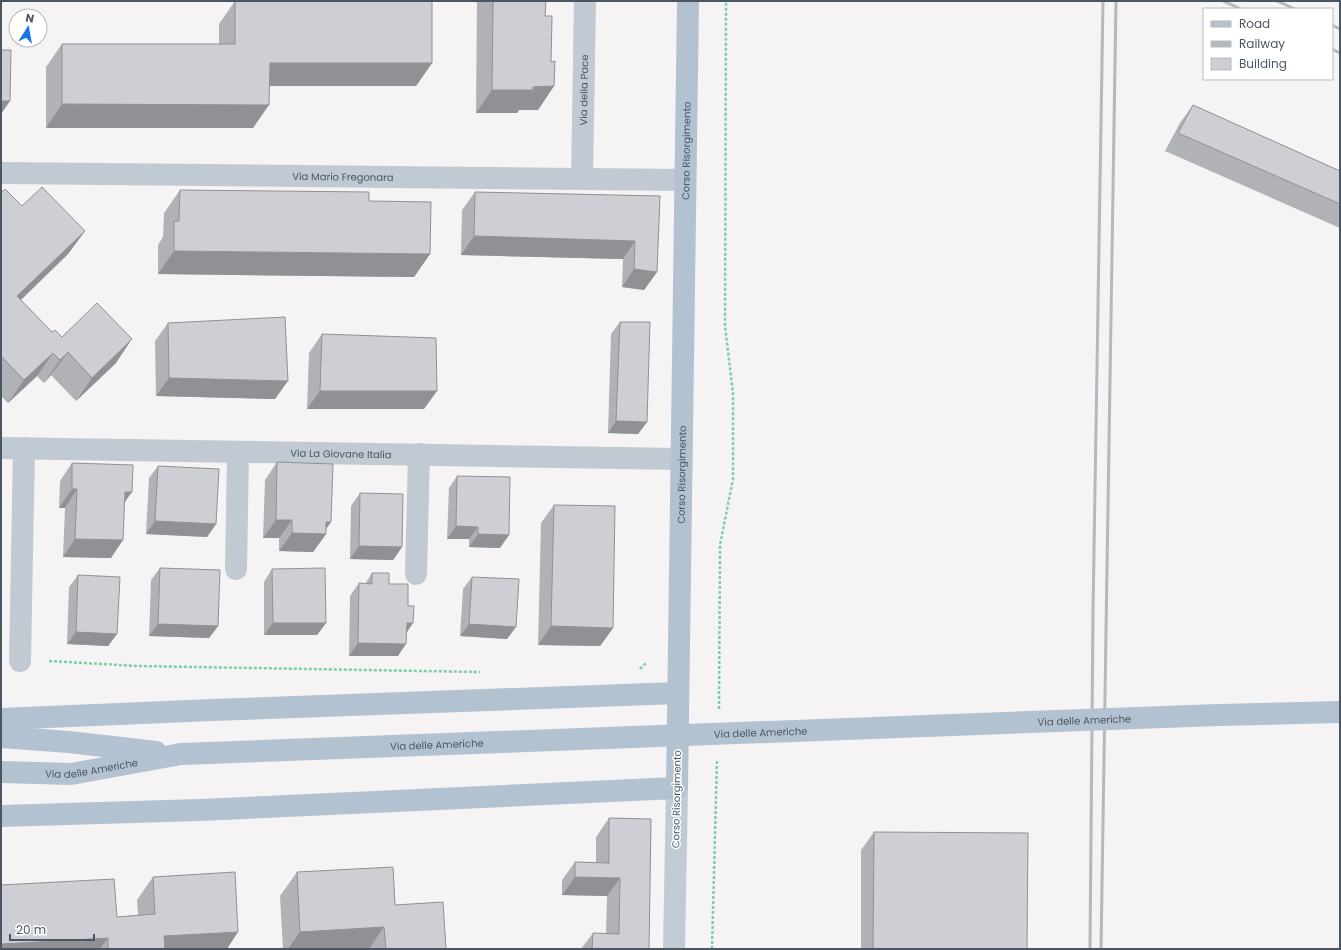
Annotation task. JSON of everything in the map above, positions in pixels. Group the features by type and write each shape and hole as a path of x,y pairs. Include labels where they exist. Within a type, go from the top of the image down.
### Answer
{"main road":[{"name":"Corso Risorgimento","path":"674,949 688,1"},
{"path":"1,719 212,710 678,694"},
{"name":"Via delle Americhe","path":"1,772 71,774 181,754 1218,715 1340,712"},
{"name":"Via delle Americhe","path":"1,737 69,742 181,754"},
{"path":"1,816 208,810 676,788"}],"street":[{"name":"Via della Pace","path":"582,179 585,1"},
{"name":"Via Mario Fregonara","path":"1,173 685,180"},
{"name":"Via La Giovane Italia","path":"1,448 681,459"},
{"path":"20,661 24,448"},
{"path":"236,569 238,452"},
{"path":"416,574 419,454"}],"path":[{"path":"719,714 720,545 733,479 734,393 725,326 726,1"},
{"path":"49,661 138,666 486,673"},
{"path":"636,670 641,668 647,662"},
{"path":"712,949 718,753"}],"building":[{"path":"235,1 432,1 432,63 270,63 269,105 62,104 62,44 235,44"},
{"path":"493,1 546,1 545,16 552,16 551,62 555,61 554,86 533,87 533,90 492,90"},
{"path":"1,50 11,50 10,101 1,101"},
{"path":"1193,105 1340,171 1340,204 1178,133"},
{"path":"42,187 85,231 17,296 52,332 55,330 62,337 97,303 132,339 92,378 68,352 60,360 53,353 24,380 1,356 1,193 5,189 22,206"},
{"path":"180,190 369,192 369,201 431,202 430,254 174,251 174,221 179,221"},
{"path":"475,192 660,196 657,272 634,269 635,241 474,236"},
{"path":"285,317 288,381 169,378 168,323"},
{"path":"620,322 650,322 647,422 616,421"},
{"path":"322,334 436,338 437,391 320,391"},
{"path":"277,462 333,464 331,522 326,522 326,534 292,533 292,520 276,520"},
{"path":"72,463 133,465 132,492 125,492 123,540 75,539 77,489 72,489"},
{"path":"158,466 219,469 216,524 155,521"},
{"path":"457,476 510,477 509,535 478,534 478,527 456,526"},
{"path":"360,493 403,494 402,547 359,546"},
{"path":"554,505 615,506 613,628 551,626"},
{"path":"160,568 220,570 218,626 158,624"},
{"path":"325,568 326,623 273,623 272,569"},
{"path":"372,573 389,573 389,584 408,584 408,606 414,606 413,623 407,623 406,644 358,643 359,583 372,584"},
{"path":"78,575 120,577 117,634 76,632"},
{"path":"472,577 519,579 516,627 469,624"},
{"path":"609,818 651,819 649,949 592,949 593,933 619,934 620,878 575,877 575,862 609,863"},
{"path":"874,832 1028,833 1027,949 873,949"},
{"path":"393,867 395,905 443,902 446,949 386,949 384,927 300,932 297,872"},
{"path":"235,872 238,932 164,936 165,949 108,949 108,938 1,944 1,885 114,879 117,917 155,914 153,877"}],"railway":[{"path":"1090,949 1093,611 1103,1"},
{"path":"1101,949 1116,1"},
{"path":"1223,1 1239,8"},
{"path":"1277,1 1293,8"},
{"path":"1333,26 1340,29"},
{"path":"1333,50 1340,53"}]}
